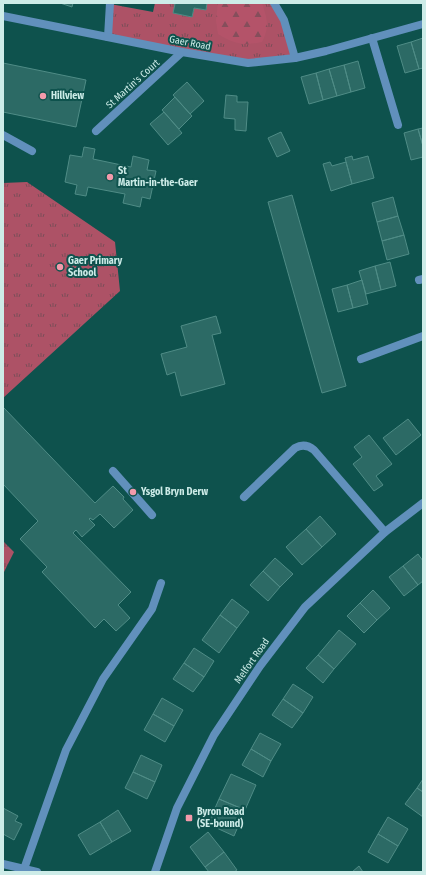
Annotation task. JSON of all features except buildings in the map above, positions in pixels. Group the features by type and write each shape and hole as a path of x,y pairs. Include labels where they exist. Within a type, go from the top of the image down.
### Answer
{"street":[{"path":"108,37 110,3"},
{"path":"274,3 284,20 295,58"},
{"name":"Gaer Road","path":"3,16 182,52 248,63 295,58 423,24"},
{"path":"372,38 398,125"},
{"name":"St Martin's Court","path":"96,131 182,52"},
{"path":"3,135 32,151"},
{"path":"362,359 423,336"},
{"path":"244,497 295,448 306,445 314,450 385,532"},
{"path":"113,471 152,516"},
{"name":"Melfort Road","path":"155,872 177,808 214,735 260,666 304,607 385,532 423,504"},
{"path":"24,869 66,750 103,679 152,609 161,583"},
{"path":"3,864 37,872"}],"green space":[{"path":"155,3 175,4 174,13 192,17 194,8 206,10 207,3 274,3 295,58 248,63 108,37 110,4 153,12"},
{"path":"218,3 262,3 267,27 262,42 244,44 234,42 218,34 216,20"},
{"name":"Gaer Primary School","path":"27,182 115,242 120,291 3,398 3,183"},
{"path":"3,541 14,552 3,574"}],"place":[{"name":"Hillview","path":"43,96"},
{"name":"St Martin-in-the-Gaer","path":"110,177"},
{"name":"Gaer Primary School","path":"60,267"},
{"name":"Ysgol Bryn Derw","path":"133,492"},
{"name":"Byron Road (SE-bound)","path":"189,818"}]}
